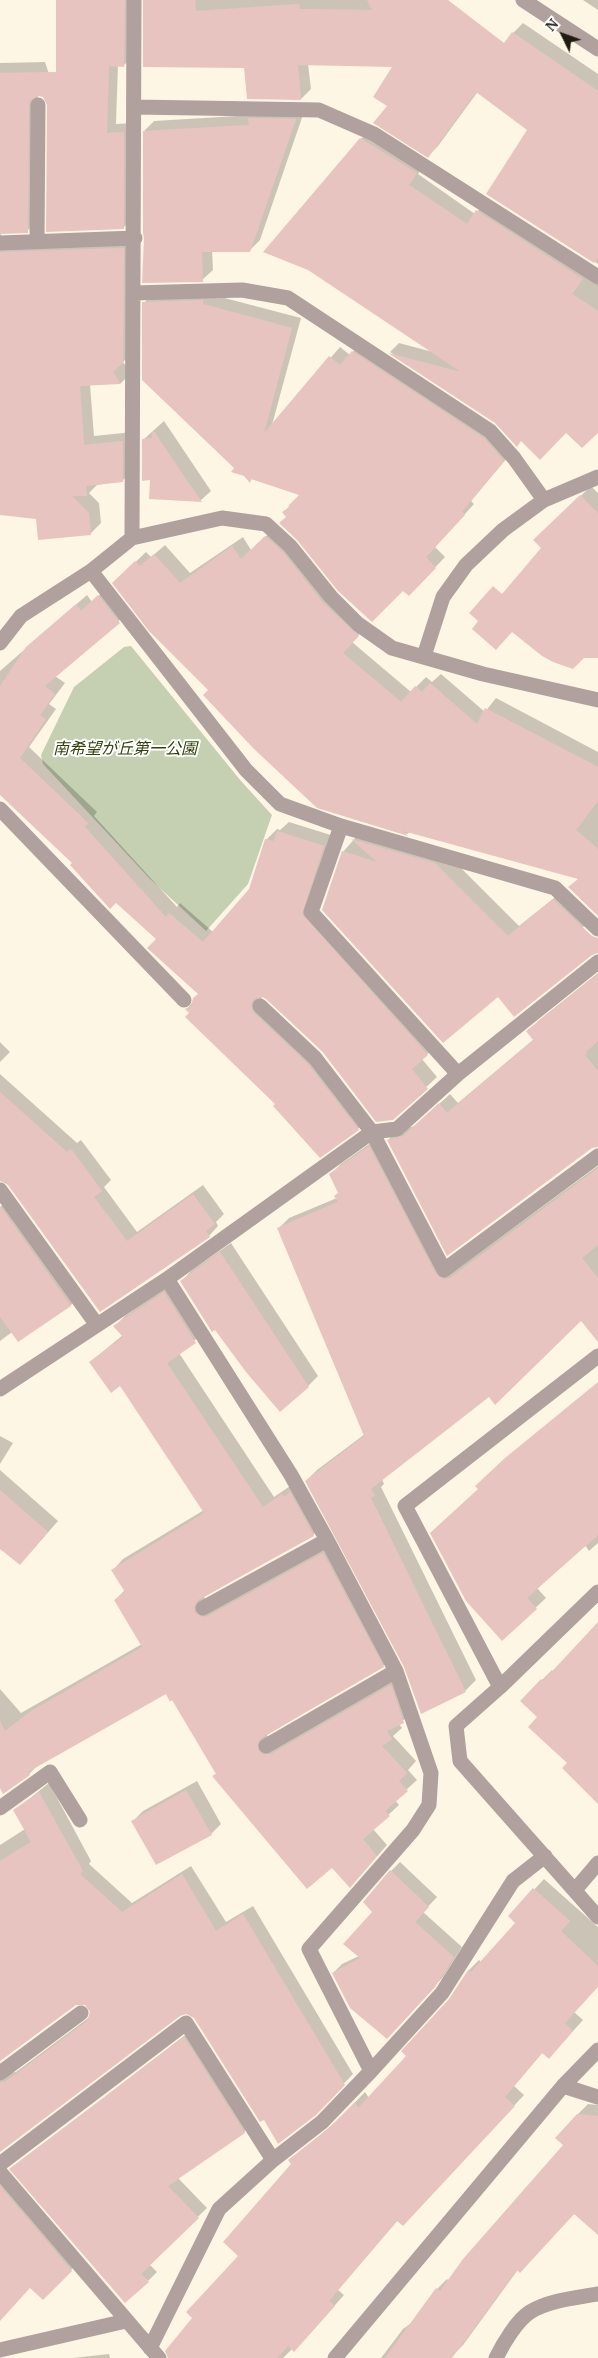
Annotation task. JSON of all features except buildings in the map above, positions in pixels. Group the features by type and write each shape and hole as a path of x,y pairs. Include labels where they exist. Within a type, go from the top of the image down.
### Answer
{"street":[{"path":"132,538 135,238 134,0"},
{"path":"523,0 598,49"},
{"path":"37,242 38,105"},
{"path":"135,107 319,110 374,134 598,277"},
{"path":"0,243 135,238"},
{"path":"134,293 242,290 288,298 490,431 514,458 544,500"},
{"path":"424,656 443,598 466,565 503,530 544,500 598,477"},
{"path":"0,643 21,616 91,572 132,538 222,518 266,524 290,546 331,597 358,624 392,648 483,674 598,700"},
{"path":"91,572 246,770 280,804 341,826 555,888 598,929"},
{"path":"0,809 184,1000"},
{"path":"341,826 311,912 458,1074"},
{"path":"0,1389 167,1279 372,1132 397,1129 458,1074 598,962"},
{"path":"260,1006 315,1058 372,1132 444,1270 598,1156"},
{"path":"0,1190 97,1325"},
{"path":"167,1279 291,1475 327,1540 396,1671 432,1773 429,1805 413,1830 309,1949 371,2071"},
{"path":"500,1687 405,1506 598,1356"},
{"path":"203,1608 327,1540"},
{"path":"598,1592 500,1687 456,1726 460,1761 598,1917"},
{"path":"266,1746 396,1671"},
{"path":"0,1808 50,1772 80,1820"},
{"path":"0,2172 154,2353 219,2209 273,2160 322,2122 371,2071 442,1993 513,1881 546,1856"},
{"path":"575,1890 598,1863"},
{"path":"0,2073 81,2013"},
{"path":"0,2164 186,2023 273,2160"},
{"path":"335,2358 563,2086 598,2050"},
{"path":"563,2086 598,2097"},
{"path":"496,2358 505,2339 530,2312 557,2302 598,2294"},
{"path":"0,2350 126,2321"}],"green space":[{"name":"南希望が丘第一公園","path":"131,646 241,781 272,815 248,884 206,931 149,878 43,764 41,755 74,687 124,647"}]}
